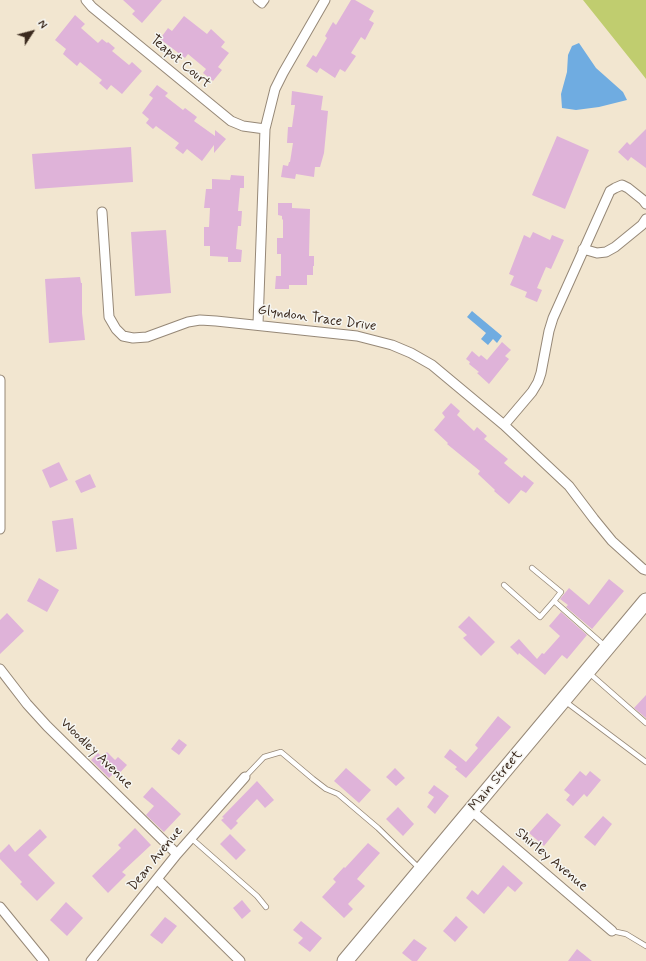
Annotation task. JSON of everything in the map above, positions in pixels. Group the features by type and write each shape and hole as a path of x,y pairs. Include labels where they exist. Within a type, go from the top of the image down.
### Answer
{"main road":[{"name":"Main Street","path":"345,961 646,601"}],"street":[{"name":"Teapot Court","path":"86,0 92,7 231,121 243,126 265,129"},
{"path":"257,0 262,4 265,0"},
{"path":"258,324 265,129 275,89 324,0"},
{"path":"504,425 532,392 538,382 542,373 549,331 553,318 610,191 622,185 628,188 646,204"},
{"name":"Glyndon Trace Drive","path":"102,212 109,317 116,329 123,336 133,338 147,337 188,322 200,320 258,324 357,336 392,345 411,353 432,365 504,425 569,486 612,541 646,570"},
{"path":"583,249 597,253 606,252 615,247 642,225 646,219"},
{"path":"0,380 0,529"},
{"name":"Woodley Avenue","path":"0,669 27,704 47,726 177,854"},
{"name":"Dean Avenue","path":"91,961 177,854 244,777"},
{"name":"Shirley Avenue","path":"471,810 612,931"},
{"path":"158,879 240,961"},
{"path":"0,907 44,961"}],"lane":[{"path":"504,585 540,617 561,592 532,568"},
{"path":"554,601 607,648"},
{"path":"587,671 646,723"},
{"path":"564,700 646,762"},
{"path":"244,777 264,757 281,752 313,780 326,789 344,798 378,828 421,870"},
{"path":"191,838 257,896 266,907"},
{"path":"612,931 626,934 646,946"}],"green space":[{"path":"583,0 646,0 646,79 639,70"}],"water":[{"path":"579,43 596,68 623,92 627,100 599,107 576,110 562,108 561,94 567,72 568,55 572,46"},
{"path":"472,311 502,336 497,343 493,339 488,345 481,339 486,333 467,317"}],"building":[{"path":"123,0 162,0 142,23 132,14 135,11"},
{"path":"351,0 355,0 374,11 369,20 374,23 365,40 361,37 351,53 356,56 345,72 340,69 335,78 320,68 317,73 306,66 313,55 316,57 327,38 325,36 333,22 336,25"},
{"path":"75,15 85,24 81,28 98,43 102,39 107,43 108,42 115,48 112,51 129,65 132,62 142,71 122,94 111,85 107,90 99,83 102,80 80,62 77,66 63,54 66,49 55,40"},
{"path":"184,16 207,34 211,29 225,42 221,47 229,53 218,67 222,70 213,81 203,73 206,69 188,54 185,58 160,39 168,28 172,31"},
{"path":"157,85 168,93 165,96 183,110 185,108 197,117 194,121 215,136 215,130 226,139 214,153 214,145 202,161 187,149 183,154 175,148 179,143 156,126 153,129 146,123 149,119 142,113 153,98 149,95"},
{"path":"292,91 323,96 321,110 328,111 324,153 320,167 315,167 314,177 296,174 295,179 281,177 283,165 288,166 290,162 293,143 287,143 288,127 292,127 295,105 291,105"},
{"path":"646,129 646,168 631,157 628,161 618,152 627,142 630,145"},
{"path":"557,136 589,150 565,209 532,195"},
{"path":"131,147 133,182 35,189 32,154"},
{"path":"231,175 244,176 244,188 240,188 238,211 242,211 241,226 238,226 236,249 242,250 241,262 228,262 228,257 210,256 210,246 204,246 204,227 209,227 210,208 204,208 206,189 212,189 212,179 230,180"},
{"path":"278,203 292,203 292,208 310,209 309,256 314,256 314,266 313,275 307,275 307,285 289,285 289,289 275,289 276,276 281,276 281,254 277,254 277,238 283,238 283,220 282,216 278,215"},
{"path":"166,230 171,293 135,296 131,232"},
{"path":"533,232 550,240 552,235 564,240 551,269 546,267 537,288 542,290 537,302 525,297 527,292 510,285 514,276 509,274 524,235 530,238"},
{"path":"80,277 82,283 82,313 85,340 49,343 45,279"},
{"path":"502,342 511,350 505,356 509,359 489,384 477,373 479,372 469,364 470,362 466,359 472,351 479,357 481,355 487,360"},
{"path":"451,403 460,411 457,415 474,431 477,427 487,436 484,439 508,459 504,463 522,478 524,475 534,483 526,493 521,490 509,504 478,474 480,471 447,444 448,443 434,430 445,417 442,413"},
{"path":"59,462 68,480 50,488 42,470"},
{"path":"90,474 96,487 81,493 75,481"},
{"path":"73,518 77,549 56,552 52,521"},
{"path":"39,578 59,590 47,612 27,601"},
{"path":"609,579 624,591 592,629 566,607 568,605 560,599 569,588 589,605"},
{"path":"561,612 587,635 567,659 562,655 545,675 519,653 518,655 510,647 519,639 537,659 542,653 544,654 560,636 549,626"},
{"path":"7,613 24,631 0,654 0,620"},
{"path":"469,616 495,642 481,656 463,638 467,635 458,627"},
{"path":"646,695 646,718 634,708"},
{"path":"498,716 511,727 466,778 455,769 457,767 444,757 450,749 466,762 478,748 475,745"},
{"path":"179,739 187,745 179,755 171,749"},
{"path":"107,752 115,760 118,757 127,765 116,777 113,774 109,778 91,760 98,753 102,757"},
{"path":"346,768 371,790 359,803 334,781"},
{"path":"395,768 405,778 396,786 386,777"},
{"path":"580,771 586,776 590,771 601,780 587,797 584,794 573,806 566,800 570,795 564,790"},
{"path":"257,781 274,800 265,808 257,799 236,821 238,823 231,830 221,820 224,818 222,817"},
{"path":"434,785 449,796 435,814 427,807 434,797 428,793"},
{"path":"152,787 181,814 164,832 146,815 154,806 143,797"},
{"path":"398,807 414,824 403,836 386,819"},
{"path":"547,813 561,825 544,846 529,833"},
{"path":"603,816 612,824 595,846 584,837"},
{"path":"135,828 151,845 122,872 126,875 108,893 92,876 121,848 118,845"},
{"path":"40,829 47,837 28,855 55,883 37,901 20,884 22,882 0,859 0,853 9,844 15,852"},
{"path":"230,834 246,850 236,860 220,844"},
{"path":"368,843 380,853 357,879 365,886 348,904 353,909 344,918 322,897 336,882 333,879"},
{"path":"503,865 523,883 515,892 508,886 484,914 466,898 472,890 478,895"},
{"path":"242,900 251,911 242,919 233,908"},
{"path":"66,902 83,918 67,936 50,920"},
{"path":"456,916 468,927 455,942 443,931"},
{"path":"165,917 177,926 162,944 150,935"},
{"path":"301,921 322,938 310,952 298,943 303,938 293,930"},
{"path":"414,939 427,948 417,961 412,961 402,953"},
{"path":"577,949 592,961 568,961"}]}
